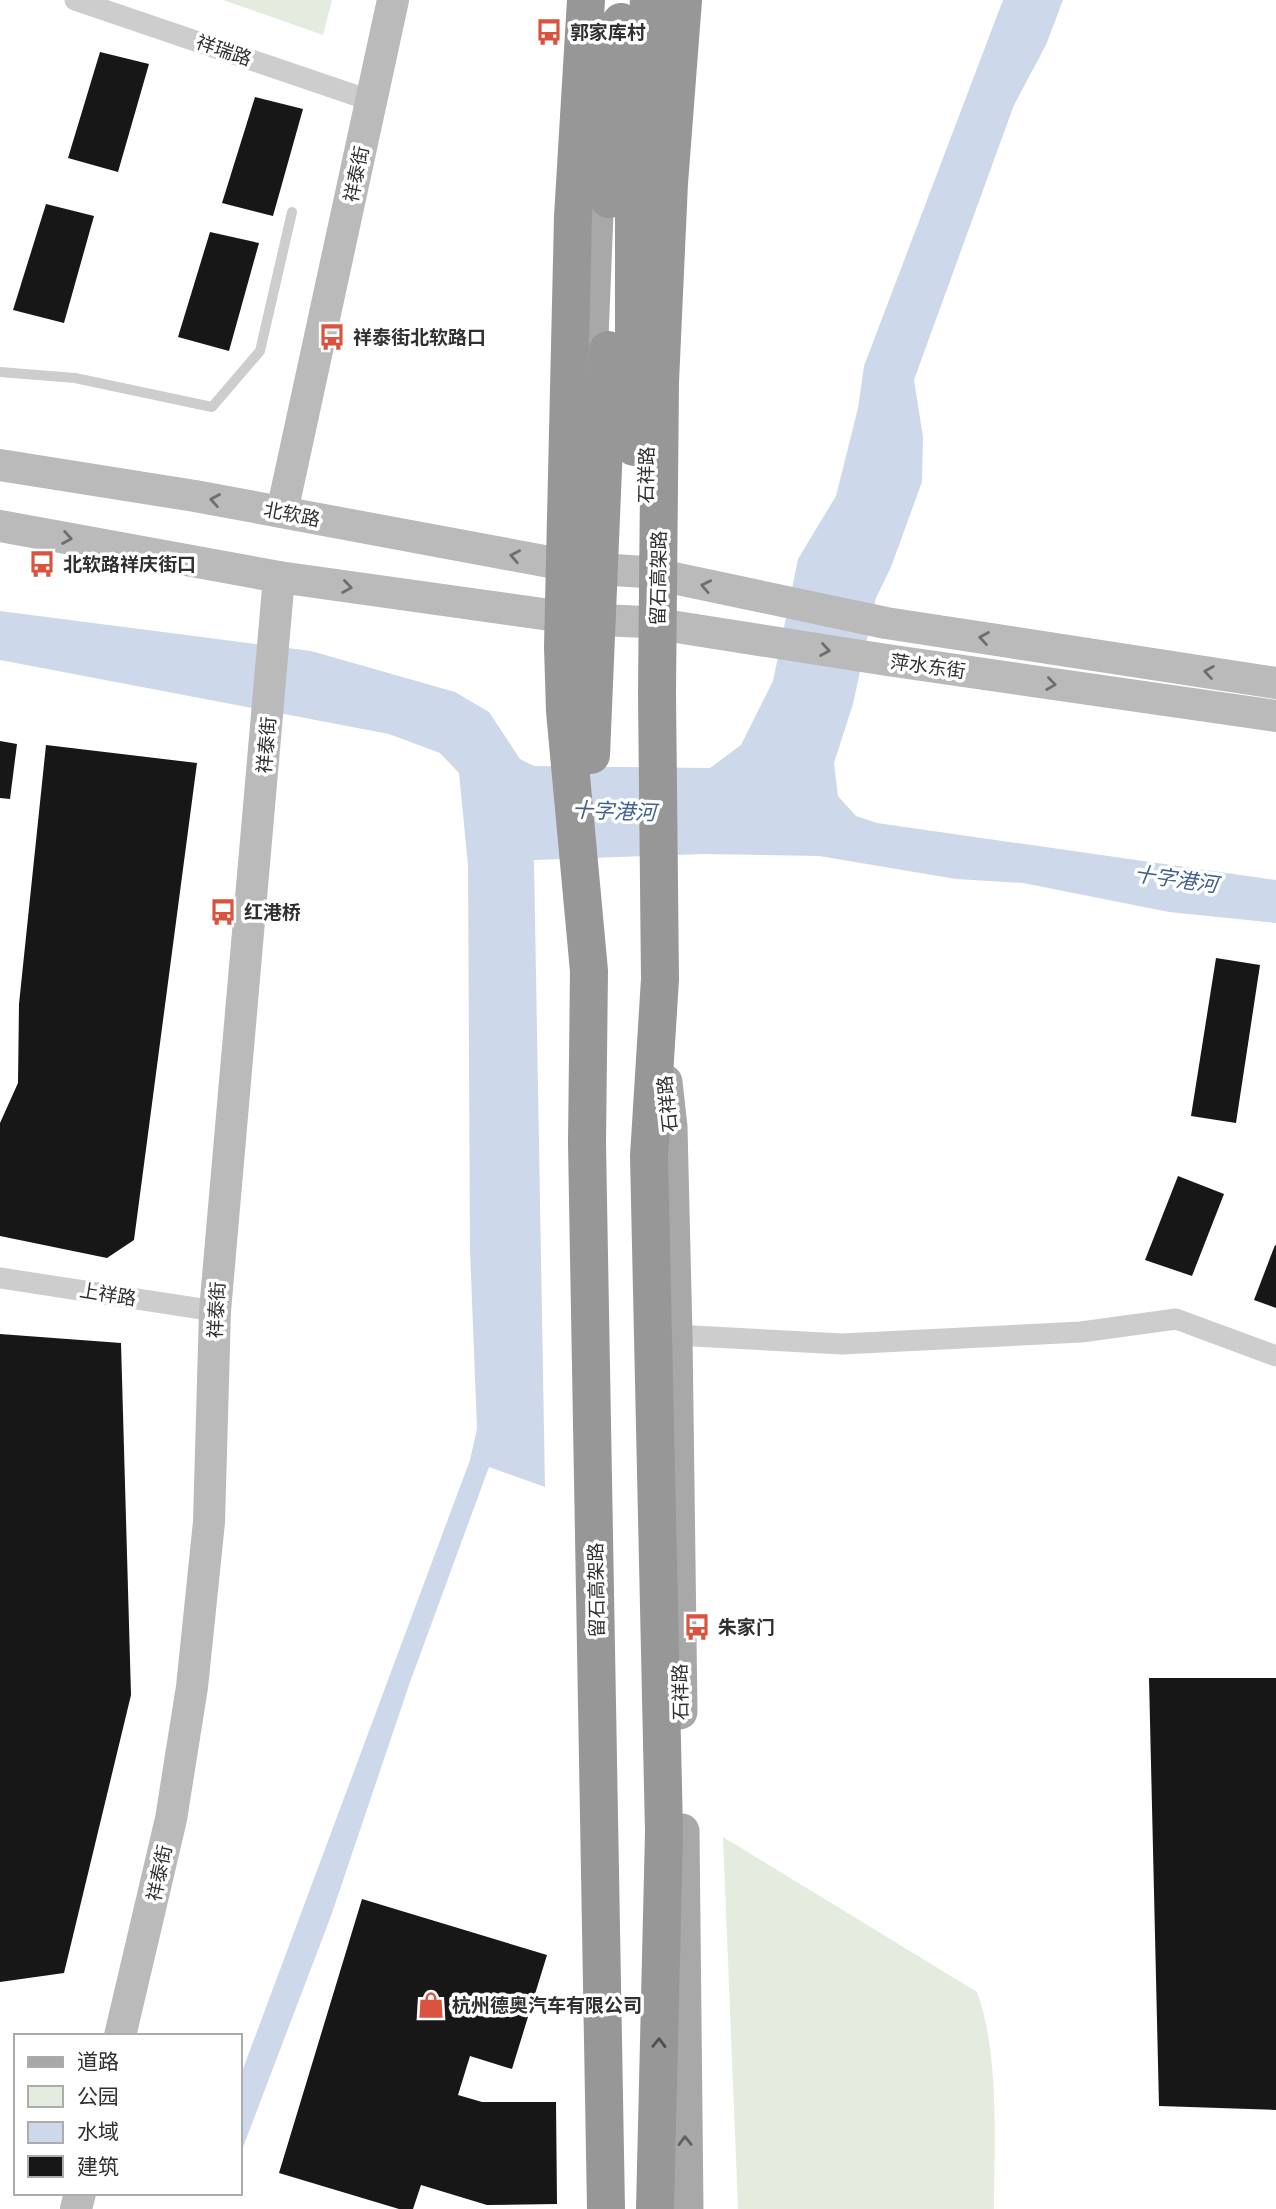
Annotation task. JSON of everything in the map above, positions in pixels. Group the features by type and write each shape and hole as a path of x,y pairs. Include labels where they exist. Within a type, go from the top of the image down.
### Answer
{"highway":[{"name":"留石高架路","path":"586,0 572,230 563,647 565,711 589,971"},
{"path":"603,40 606,0"},
{"name":"留石高架路","path":"606,2209 587,1143 591,708 608,379 608,219 637,116 623,0"},
{"name":"留石高架路","path":"649,0 637,116 632,272 636,764 649,1156 664,1832 655,2209"},
{"path":"637,116 659,0"},
{"name":"留石高架路","path":"649,1156 660,979 657,693 660,382 669,184 683,0"}],"main road":[{"name":"石祥路","path":"668,0 637,116 648,249 645,622 652,975 670,1127 676,1335 686,2209"},
{"path":"591,2209 572,748 582,568 603,40"}],"street":[{"name":"祥瑞路","path":"75,0 372,101"},
{"name":"祥泰街","path":"282,512 393,0"},
{"name":"北软路","path":"0,465 282,512 582,568"},
{"path":"0,526 279,578 579,619"},
{"name":"萍水东街","path":"582,568 645,572 886,623 1276,683"},
{"name":"祥泰街","path":"120,2034 171,1819 192,1687 209,1522 215,1311 279,578"},
{"name":"萍水东街","path":"579,619 645,622 1276,716"},
{"name":"上祥路","path":"0,1278 215,1311"},
{"path":"676,1335 842,1344 1081,1332 1175,1319 1276,1356"}],"lane":[{"path":"0,372 75,379 212,407 260,351 292,212"}],"green space":[{"path":"223,0 332,0 323,35"},
{"path":"723,1837 977,1992 989,2043 992,2071 995,2127 994,2209 738,2209"}],"water":[{"name":"十字港河","path":"1003,0 1063,0 1046,45 1014,105 914,380 923,437 922,482 891,567 876,598 853,704 834,763 838,796 856,816 877,823 1276,880 1276,923 1169,912 1023,883 956,879 819,856 703,854 534,860 545,1487 489,1467 409,1685 331,1916 242,2150 242,2072 470,1460 477,1429 470,1250 468,865 459,773 440,753 389,734 0,660 0,611 311,651 455,692 489,712 520,759 534,766 710,768 741,745 773,681 798,559 836,496 858,408 864,366"}],"building":[{"path":"100,52 149,64 118,172 68,158"},
{"path":"255,97 303,109 273,216 222,203"},
{"path":"46,204 94,216 64,323 13,310"},
{"path":"210,232 259,243 229,351 178,337"},
{"path":"0,741 17,744 10,799 0,798"},
{"path":"46,745 197,763 134,1240 107,1258 0,1236 0,1123 18,1083 19,1004"},
{"path":"1216,958 1260,965 1236,1123 1191,1116"},
{"path":"1178,1176 1224,1194 1192,1276 1145,1260"},
{"path":"1276,1246 1276,1308 1254,1300"},
{"path":"0,1334 121,1343 131,1695 64,1973 0,1982"},
{"path":"1149,1678 1276,1678 1276,2110 1159,2106"},
{"name":"杭州德奥汽车有限公司","path":"362,1899 547,1955 512,2069 470,2056 458,2095 482,2102 556,2102 557,2204 487,2205 421,2185 413,2209 399,2209 279,2173"}],"place":[{"name":"郭家库村","path":"549,32"},
{"name":"祥泰街北软路口","path":"332,337"},
{"name":"北软路祥庆街口","path":"42,564"},
{"name":"红港桥","path":"223,912"},
{"name":"朱家门","path":"697,1627"},
{"name":"杭州德奥汽车有限公司","path":"431,2005"}]}
